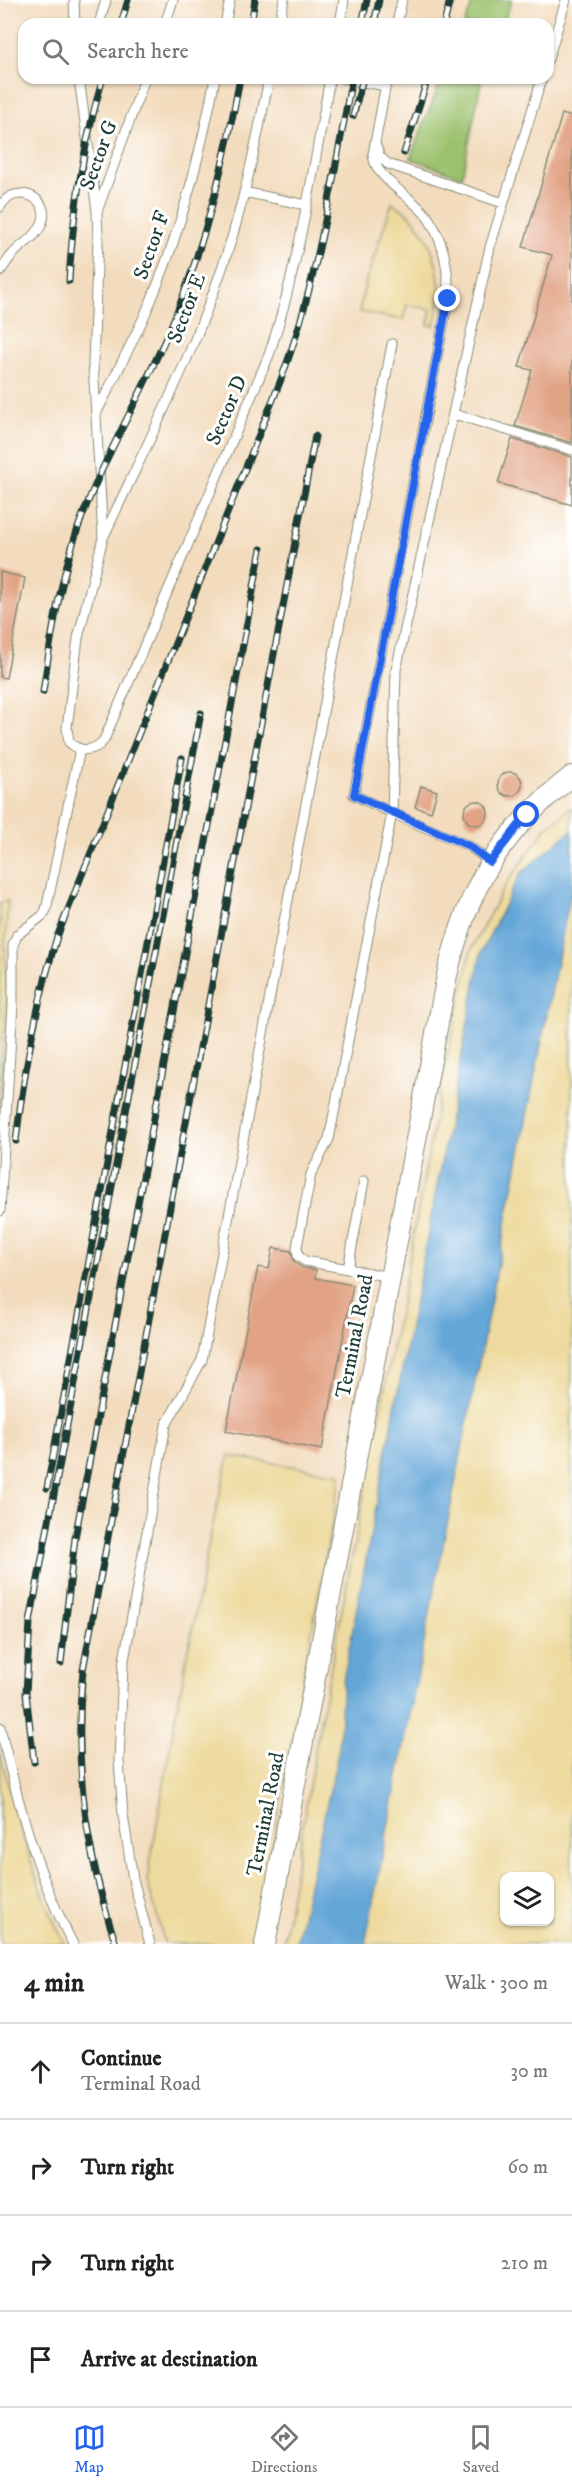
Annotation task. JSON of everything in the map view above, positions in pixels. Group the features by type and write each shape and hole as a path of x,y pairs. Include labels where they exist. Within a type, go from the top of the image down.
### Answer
{"street":[{"name":"Terminal Road","path":"265,1944 451,955 470,898 490,862 527,815 572,774"}],"lane":[{"path":"74,0 75,18"},
{"path":"101,18 106,0"},
{"path":"167,18 173,0"},
{"path":"226,18 230,0"},
{"path":"280,18 284,0"},
{"path":"341,18 344,0"},
{"path":"399,18 402,0"},
{"path":"554,39 566,0"},
{"path":"0,1211 13,1005 13,945 17,935 42,916 46,910 80,749 69,742 66,728 78,638 103,538 93,364 97,211 81,84"},
{"name":"Sector G","path":"97,211 143,84"},
{"name":"Sector F","path":"96,415 144,318 171,247 193,174 214,84"},
{"name":"Sector E","path":"103,538 193,344 233,235 268,84"},
{"name":"Sector D","path":"80,749 93,748 104,740 269,355 286,305 329,84"},
{"path":"387,84 377,133 374,165 429,218 442,246 448,299 354,795 469,846 490,862"},
{"path":"390,1277 304,1262 298,1256 297,1247 311,1174 329,1139 392,813 396,670 490,247 540,84"},
{"path":"377,133 377,152 383,161 503,203"},
{"path":"244,192 306,206"},
{"path":"0,207 8,196 23,193 37,199 44,212 41,227 13,254 0,272"},
{"path":"150,1944 133,1879 123,1815 118,1761 119,1714 129,1625 166,1425 202,1360 392,344"},
{"path":"454,414 572,450"},
{"path":"348,1269 364,1181"},
{"path":"0,1727 36,1859 58,1917 72,1944"}],"green space":[{"path":"474,0 512,0 505,18 466,18"},
{"path":"440,84 481,84 462,177 410,158"}],"sand":[{"path":"392,203 403,210 421,228 432,250 440,293 434,326 428,325 431,309 407,305 403,320 359,312 366,281"},
{"path":"572,807 572,1944 283,1944 318,1734 439,1095 471,950 504,887 546,828"},
{"path":"8,901 5,946 7,995 0,1105 0,903"},
{"path":"229,1456 341,1474 254,1944 165,1944 147,1881 210,1536"},
{"path":"0,1751 19,1825 35,1874 65,1944 0,1944"}],"water":[{"path":"572,830 572,886 365,1944 296,1944 339,1749 343,1681 481,953 520,874"}],"building":[{"path":"562,114 572,117 572,443 515,426 532,370 519,367 552,255 523,247"},
{"path":"512,439 572,457 572,505 498,483"},
{"path":"0,572 25,578 6,678 0,677"},
{"path":"505,772 515,772 522,779 522,789 515,796 505,796 498,789 498,779"},
{"path":"421,786 437,791 431,812 415,807"},
{"path":"476,801 485,804 488,813 485,822 476,825 467,822 464,813 467,804"},
{"path":"273,1248 291,1251 294,1262 303,1268 316,1270 315,1278 353,1285 322,1450 226,1431 258,1267 269,1269"}],"railway":[{"path":"123,18 128,0"},
{"path":"252,18 255,0"},
{"path":"363,18 367,0"},
{"path":"375,18 379,0"},
{"path":"446,18 450,0"},
{"path":"69,281 80,178 101,84"},
{"path":"43,692 57,609 78,528 100,474 165,341 187,285 214,198 239,84"},
{"path":"16,1141 32,1038 57,937 280,382 293,344 323,231 351,84"},
{"path":"353,116 361,84"},
{"path":"404,153 426,84"},
{"path":"116,1944 97,1876 84,1808 80,1740 83,1670 315,436"},
{"path":"61,1663 75,1538 261,549"},
{"path":"34,1762 26,1693 30,1622 201,713"},
{"path":"47,1488 182,758"}],"route":[{"path":"448,299 354,795 469,846 490,862 527,815"}]}
